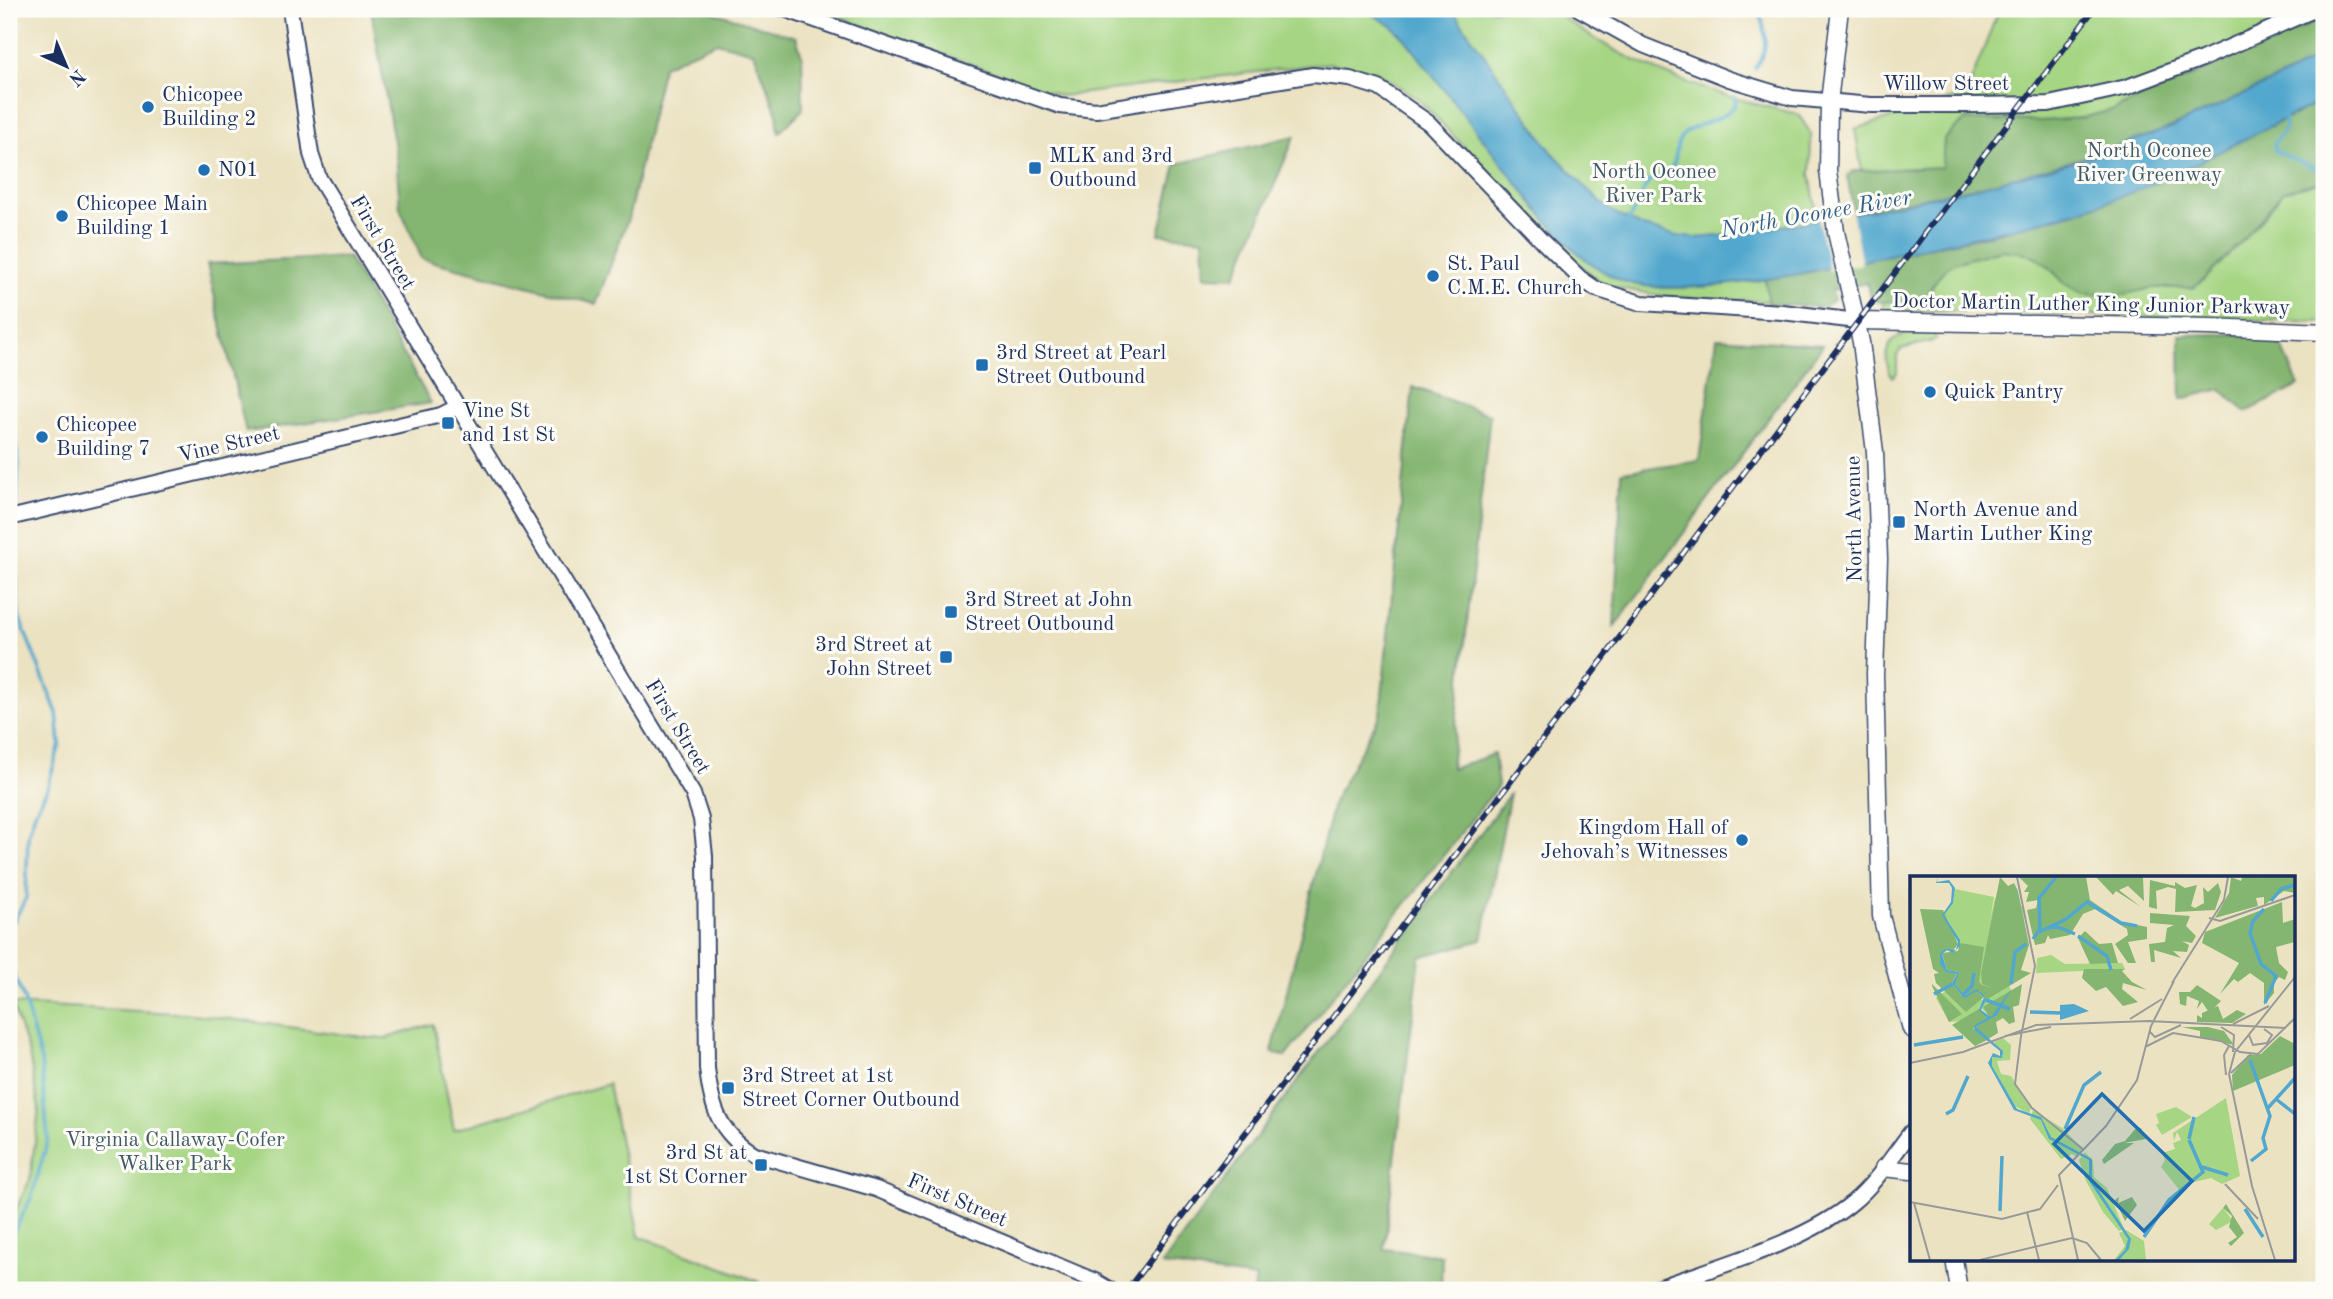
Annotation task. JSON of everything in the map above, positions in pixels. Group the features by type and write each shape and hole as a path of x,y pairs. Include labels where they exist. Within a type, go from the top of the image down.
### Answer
{"main road":[{"name":"North Avenue","path":"1840,9 1829,102 1828,171 1836,232 1857,321 1878,490 1879,559 1875,674 1881,916 1910,1024"},
{"name":"Doctor Martin Luther King Junior Parkway","path":"1857,321 2210,327 2324,332"},
{"path":"1883,1168 1910,1171"},
{"path":"1954,1260 1959,1290"}],"street":[{"name":"First Street","path":"290,9 311,154 319,178 693,794 701,819 705,856 709,1094 725,1129 740,1146 754,1154 876,1189 1107,1288"},
{"path":"784,9 1060,106 1096,110 1313,75 1350,79 1379,88 1429,123 1543,242 1580,278 1596,289 1641,303 1782,312 1857,321"},
{"name":"Willow Street","path":"1579,9 1643,45 1729,79 1792,98 1885,105 2049,104 2127,87 2202,59 2316,9"},
{"name":"Vine Street","path":"9,518 310,448 441,415 457,407"},
{"path":"1652,1290 1811,1230 1853,1202 1910,1133"}],"green space":[{"path":"371,9 703,9 796,37 802,56 803,109 779,133 777,114 754,52 716,42 663,66 628,219 596,304 422,259 400,208 396,154"},
{"name":"North Oconee River Park","path":"815,9 1552,9 1579,29 1638,62 1701,87 1798,114 1811,134 1810,175 1832,296 1824,304 1669,297 1603,285 1553,239 1417,98 1376,72 1329,63 1061,96"},
{"name":"North Oconee River Greenway","path":"1999,9 2324,9 2324,322 1884,309 1855,129 1966,95"},
{"path":"2324,18 2324,54 2288,74 2187,121 2120,147 1999,182 1854,213 1847,176 1854,171 1942,167 1944,139 1965,120 2042,121 2081,118 2116,109"},
{"path":"2324,101 2324,181 2284,191 2248,235 2193,288 2152,288 2118,296 2083,294 2065,284 2038,259 2025,253 2001,250 1954,263 1944,270 1932,286 1929,300 1879,302 1870,296 1867,283 1832,290 1834,300 1822,307 1769,304 1765,279 2003,232 2296,115"},
{"path":"1295,136 1235,277 1205,276 1203,239 1159,234 1176,164"},
{"path":"348,257 431,403 246,432 207,264"},
{"path":"1911,333 1935,334 1936,338 1901,349 1897,356 1897,373 1892,377 1887,362 1888,348 1896,338"},
{"path":"2240,334 2281,344 2299,386 2246,412 2221,389 2181,399 2180,335"},
{"path":"1717,338 1823,345 1614,627 1622,472 1699,460"},
{"path":"1413,387 1490,415 1451,769 1494,754 1498,786 1285,1057 1272,1052 1334,800 1380,715"},
{"path":"1510,793 1482,940 1420,957 1384,1249 1442,1256 1441,1290 1254,1290 1256,1278 1162,1265"},
{"name":"Virginia Callaway-Cofer Walker Park","path":"12,1004 193,1014 370,1038 387,1038 433,1024 454,1130 608,1084 639,1236 760,1282 756,1290 9,1290 9,1223 30,1180 39,1109 29,1054"}],"water":[{"path":"1363,9 1452,9 1552,152 1597,199 1611,211 1643,227 1695,238 1731,235 1867,211 1982,186 2086,158 2170,128 2288,74 2324,54 2324,101 2148,186 2051,219 1861,262 1770,279 1681,288 1644,286 1615,278 1580,255 1564,240 1536,208 1405,39 1392,26"}],"pier":[{"path":"1852,210 1862,264 1829,271 1817,215"}],"waterway":[{"path":"1755,68 1765,47 1763,24 1758,9"},
{"path":"1627,223 1650,181 1672,167 1681,137 1725,114 1736,103 1734,97"},
{"path":"2284,117 2285,129 2274,143 2275,151 2324,172"},
{"path":"9,410 19,462 16,512"},
{"path":"9,930 26,898 28,835 35,812 47,789 60,744 57,713 19,617 15,519"},
{"path":"9,952 11,969 24,999 41,1061 48,1140 31,1198 9,1241"}],"railway":[{"path":"1127,1290 2094,9"}],"place":[{"name":"Chicopee Building 2","path":"148,107"},
{"name":"MLK and 3rd Outbound","path":"1035,168"},
{"name":"N01","path":"204,170"},
{"name":"Chicopee Main Building 1","path":"62,216"},
{"name":"St. Paul C.M.E. Church","path":"1433,276"},
{"name":"3rd Street at Pearl Street Outbound","path":"982,365"},
{"name":"Quick Pantry","path":"1930,392"},
{"name":"Vine St and 1st St","path":"448,423"},
{"name":"Chicopee Building 7","path":"42,437"},
{"name":"North Avenue and Martin Luther King","path":"1899,522"},
{"name":"3rd Street at John Street Outbound","path":"951,612"},
{"name":"3rd Street at John Street","path":"946,657"},
{"name":"Kingdom Hall of Jehovah’s Witnesses","path":"1742,840"},
{"name":"3rd Street at 1st Street Corner Outbound","path":"728,1088"},
{"name":"3rd St at 1st St Corner","path":"761,1165"}],"water label":[{"name":"North Oconee River","path":"1816,214"}]}
